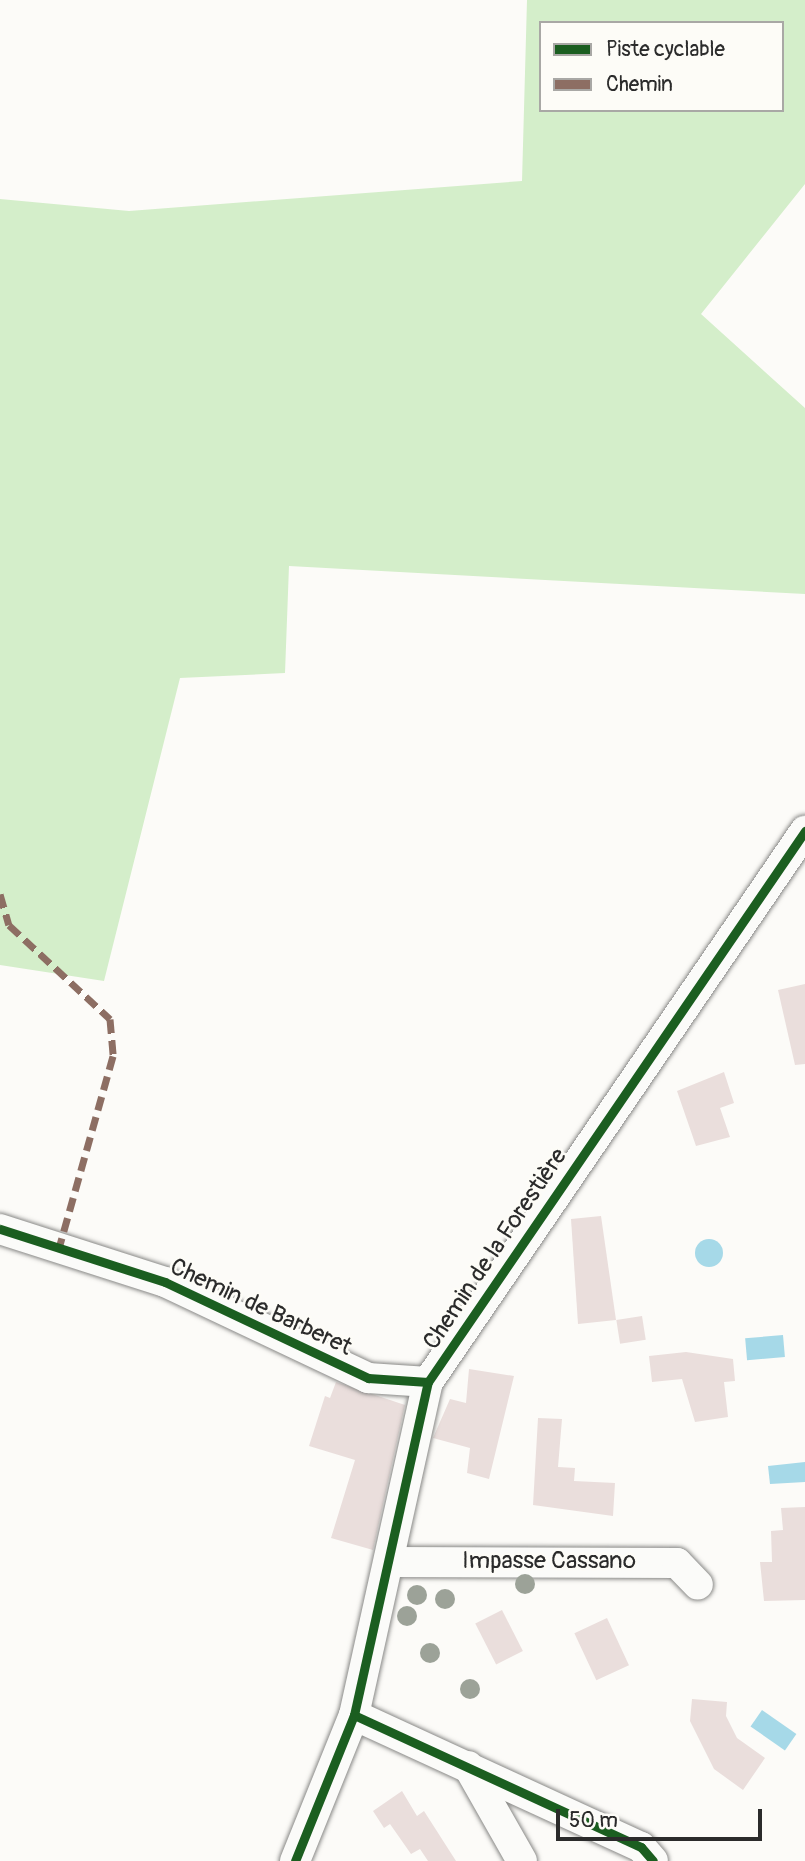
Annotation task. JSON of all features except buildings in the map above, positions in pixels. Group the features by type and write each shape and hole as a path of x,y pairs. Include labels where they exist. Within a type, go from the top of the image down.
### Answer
{"street":[{"name":"Chemin de la Forestière","path":"295,1861 354,1716 428,1382 805,831"},
{"name":"Chemin de Barberet","path":"0,1229 165,1282 368,1378 428,1382"},
{"name":"Impasse Cassano","path":"390,1562 677,1563 698,1585"},
{"path":"354,1716 641,1847 653,1861"},
{"path":"468,1766 522,1861"}],"green space":[{"path":"527,0 805,0 805,184 701,314 805,408 805,594 289,566 285,673 180,678 104,981 0,965 0,199 129,211 522,181"}],"water":[{"path":"709,1239 719,1243 723,1253 719,1263 709,1267 699,1263 695,1253 699,1243"},
{"path":"783,1335 785,1357 747,1360 745,1338"},
{"path":"805,1462 805,1482 770,1484 768,1466"},
{"path":"762,1710 796,1734 785,1750 751,1726"}],"marked path":[{"path":"0,894 9,925 110,1019 113,1056 60,1245"}],"cycle path":[{"path":"295,1861 354,1715 428,1382 805,831"},
{"path":"0,1229 165,1282 368,1378 428,1382"},
{"path":"354,1715 641,1847 653,1861"}]}
